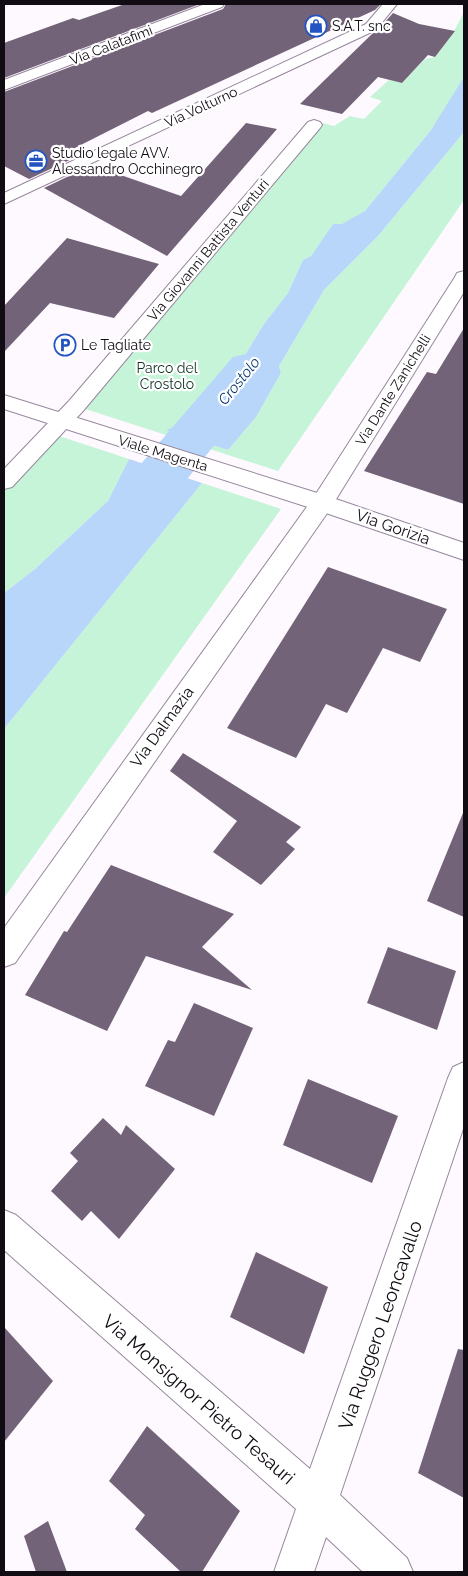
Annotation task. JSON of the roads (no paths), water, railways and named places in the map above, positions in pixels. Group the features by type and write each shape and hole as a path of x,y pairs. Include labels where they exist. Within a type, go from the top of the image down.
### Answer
{"street":[{"name":"Via Calatafimi","path":"4,85 218,4"},
{"name":"Via Volturno","path":"4,199 371,27 390,4"},
{"name":"Via Giovanni Battista Venturi","path":"4,482 62,421 135,337 314,124"},
{"name":"Via Dante Zanichelli","path":"322,503 464,277"},
{"name":"Viale Magenta","path":"4,402 322,503"},
{"name":"Via Gorizia","path":"322,503 464,552"},
{"name":"Via Dalmazia","path":"4,953 322,503"},
{"name":"Via Ruggero Leoncavallo","path":"294,1572 464,1078"},
{"name":"Via Monsignor Pietro Tesauri","path":"4,1227 319,1503 393,1572"}],"water":[{"path":"464,77 464,132 378,236 324,290 279,366 281,373 256,417 228,450 166,430 201,415 219,389 231,378 264,324 288,293 303,260 311,256 333,224 342,224 365,211 431,130"},
{"path":"129,459 202,483 4,729 4,593 35,569 108,501"}],"waterway":[{"name":"Crostolo","path":"4,664 250,368"}],"place":[{"name":"S.A.T. snc","path":"316,26"},
{"name":"Studio legale AVV. Alessandro Occhinegro","path":"36,161"},
{"name":"Le Tagliate","path":"65,345"}],"park label":[{"name":"Parco del Crostolo","path":"167,376"}]}
